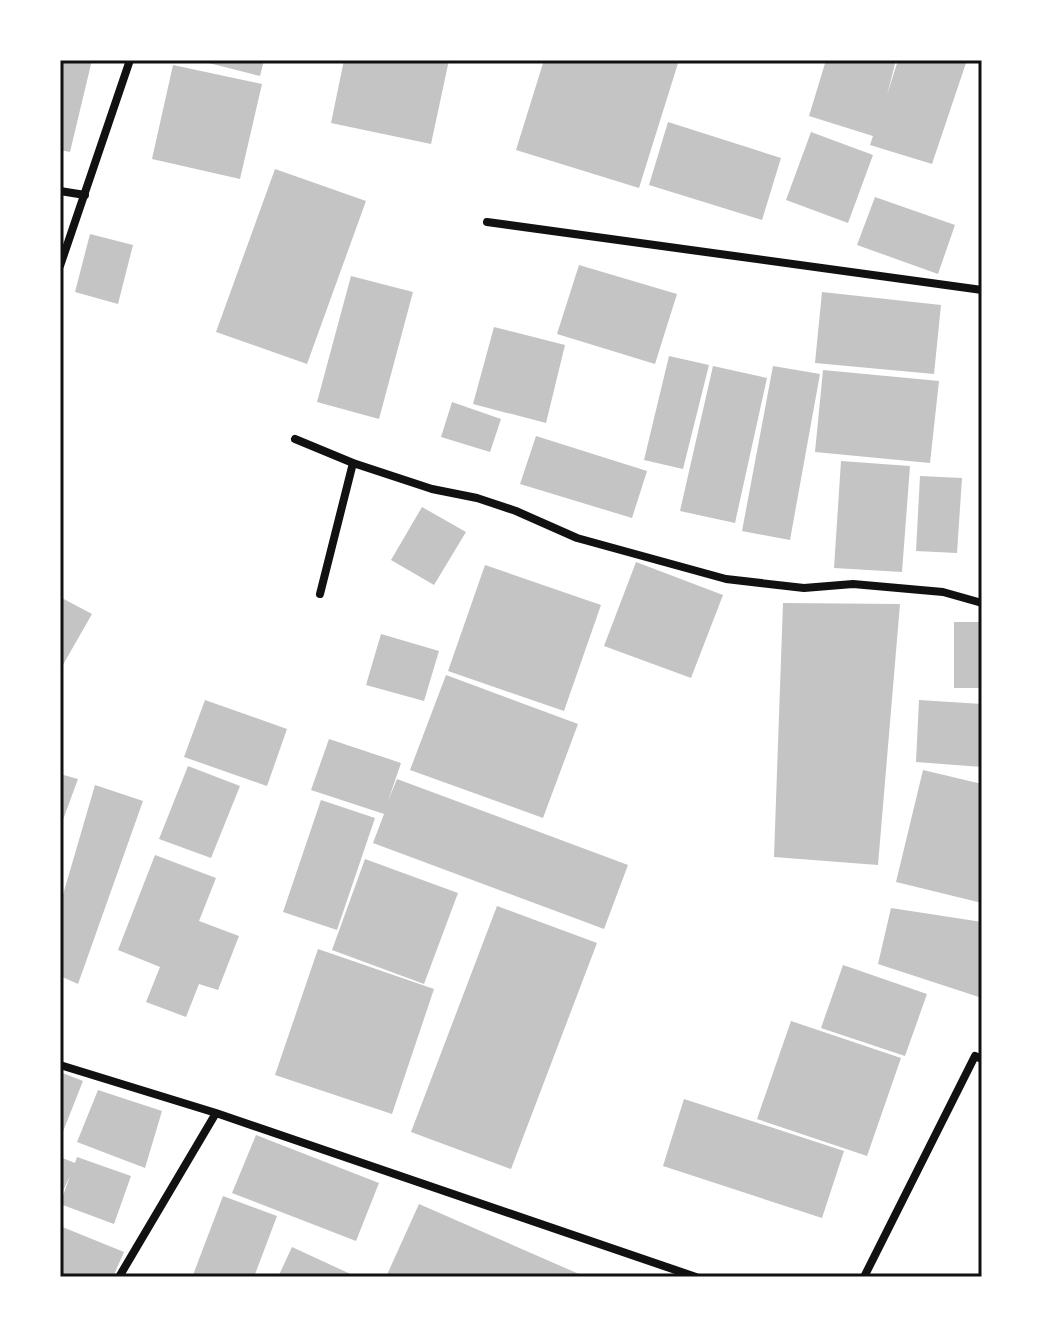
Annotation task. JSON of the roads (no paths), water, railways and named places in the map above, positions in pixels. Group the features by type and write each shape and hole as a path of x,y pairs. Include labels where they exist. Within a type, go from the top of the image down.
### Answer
{"street":[{"path":"60,266 130,60"},
{"path":"60,191 85,195"},
{"path":"487,222 982,290"},
{"path":"295,439 353,463 432,489 477,498 516,511 577,538 726,579 804,588 853,584 943,592 982,603"},
{"path":"320,594 353,463"},
{"path":"864,1277 975,1056 982,1059"},
{"path":"60,1065 216,1113 696,1277"},
{"path":"119,1277 216,1113"}]}
